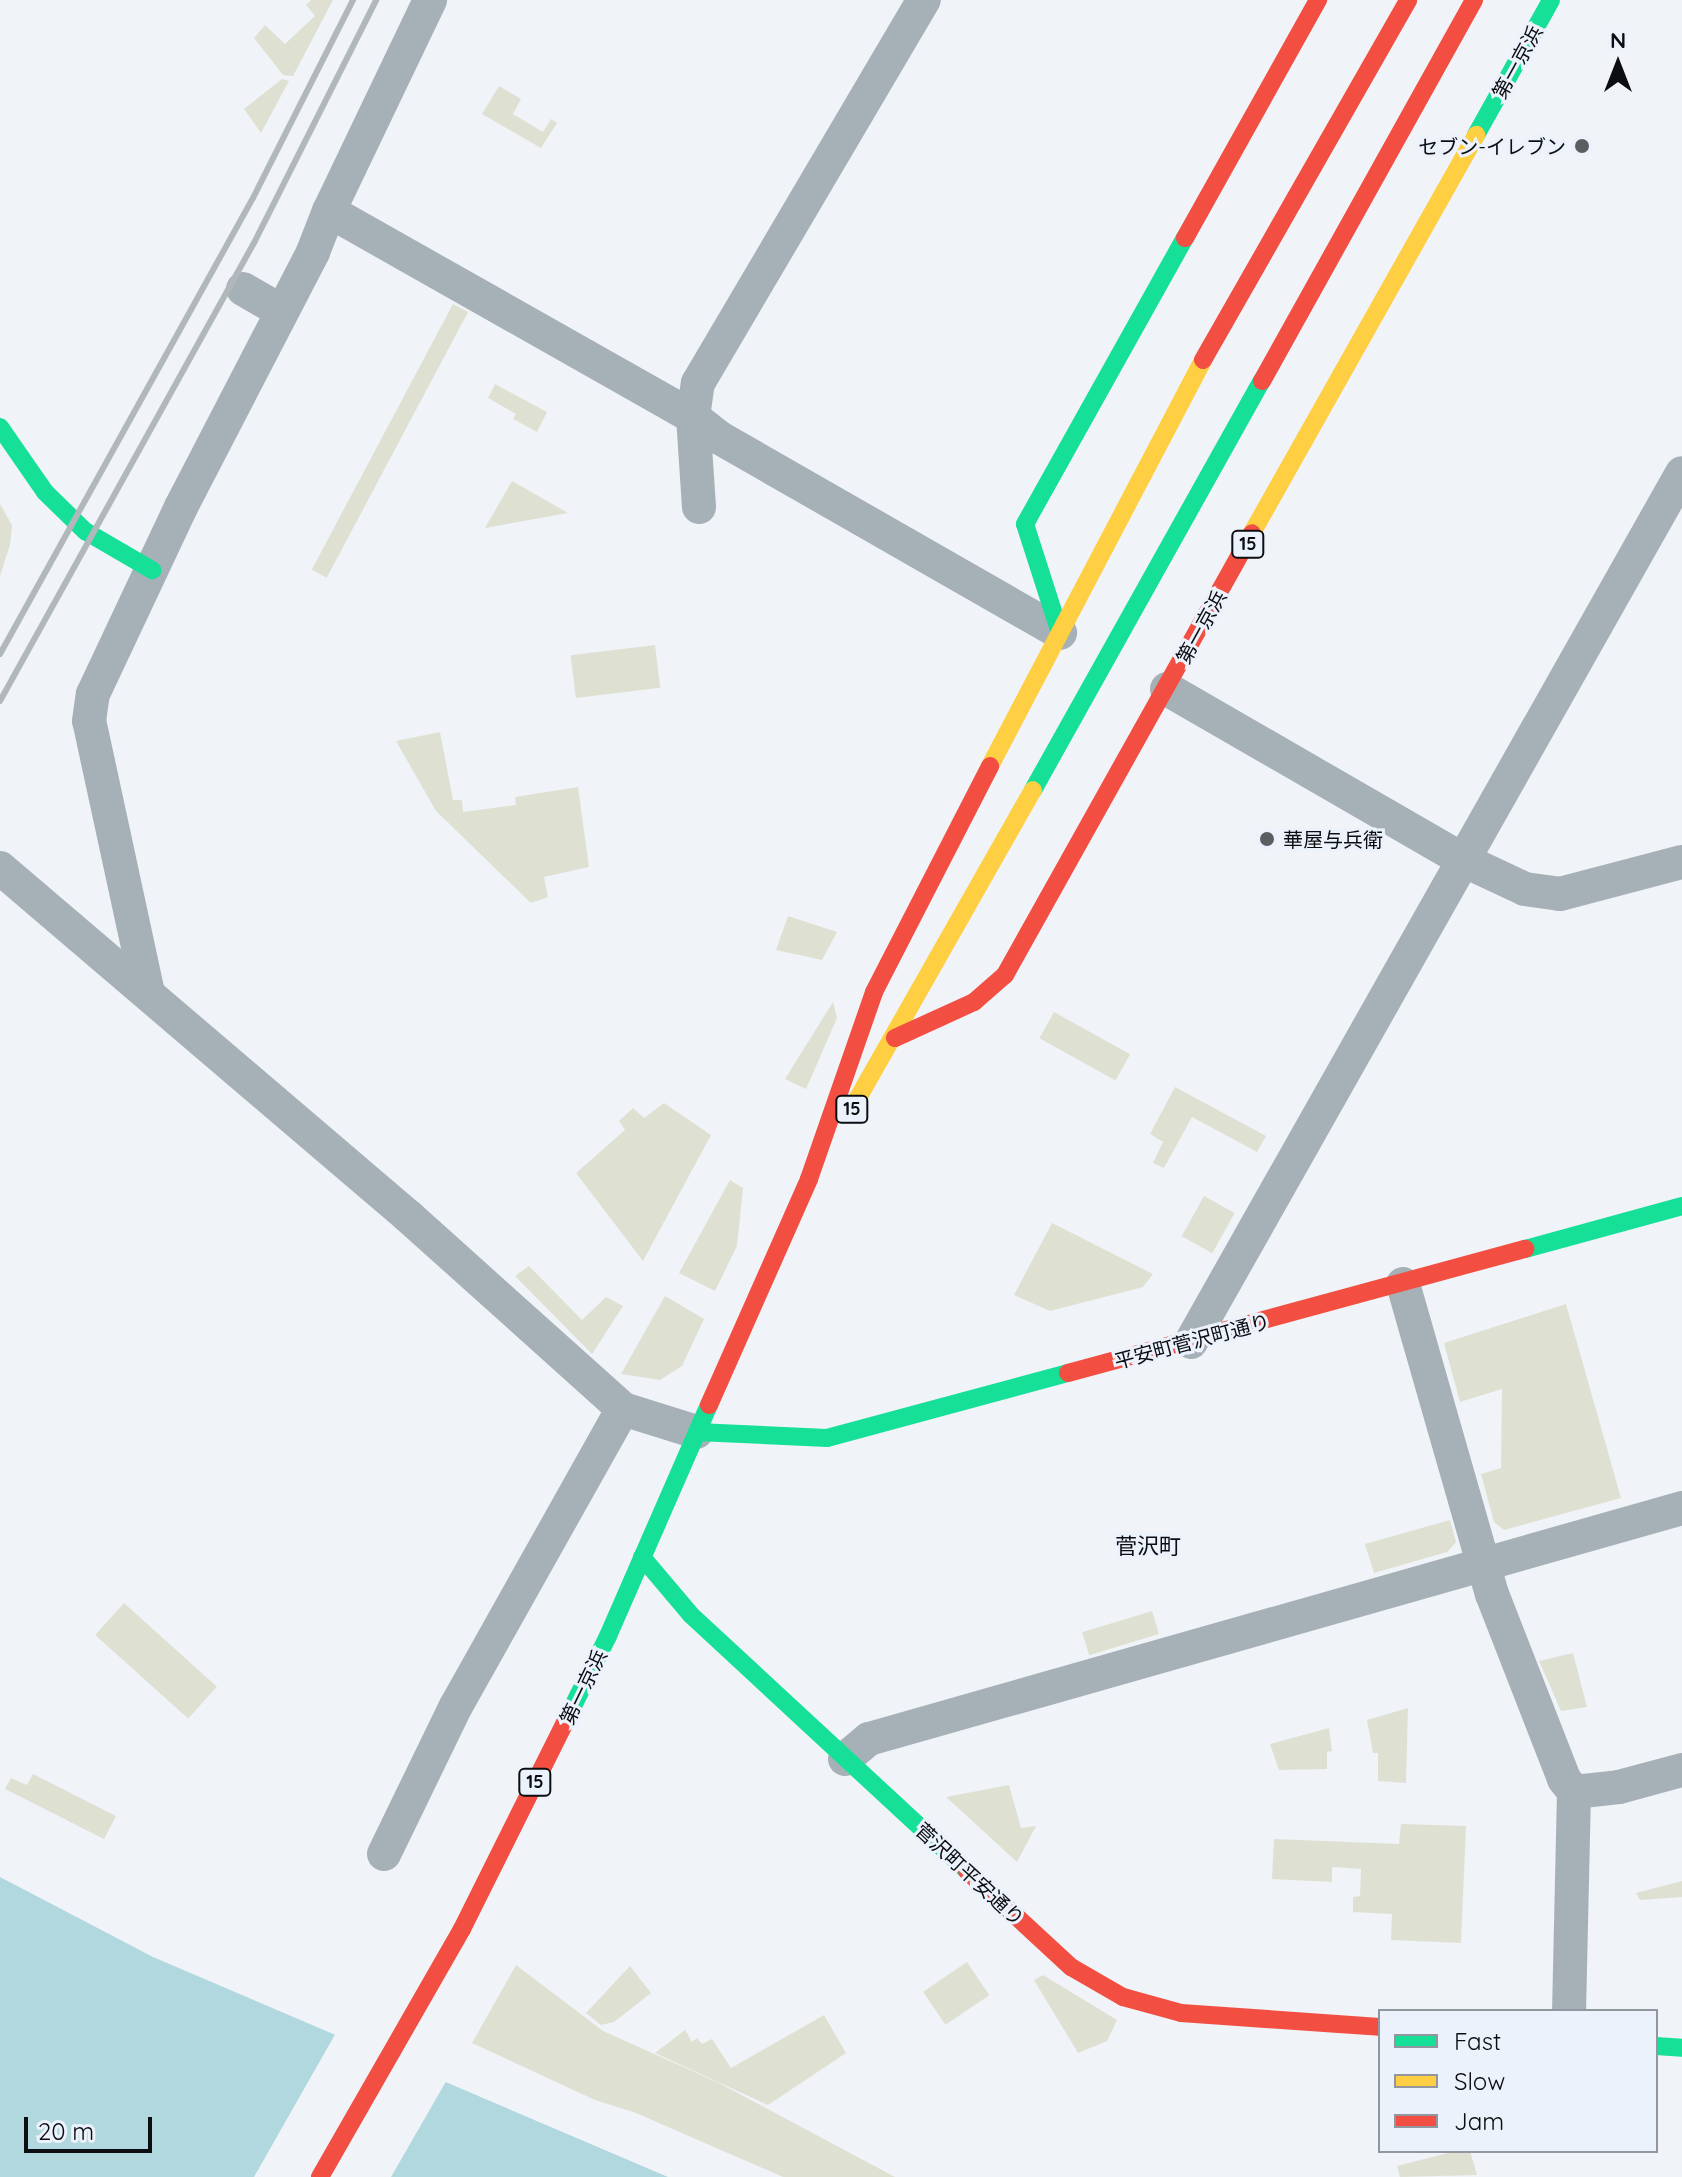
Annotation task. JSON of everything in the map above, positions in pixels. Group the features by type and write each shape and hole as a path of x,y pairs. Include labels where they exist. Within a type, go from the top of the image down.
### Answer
{"main road":[{"path":"1060,633 1025,524 1318,0"},
{"name":"第一京浜","path":"320,2177 462,1929 608,1636 809,1179 874,992 1168,420 1408,0"},
{"name":"第一京浜","path":"809,1179 895,1038 1474,0"},
{"name":"第一京浜","path":"895,1038 974,1002 1005,975 1551,0"},
{"path":"0,427 45,492 85,531 152,570"},
{"name":"平安町菅沢町通り","path":"697,1432 827,1438 1191,1342 1682,1206"},
{"name":"菅沢町平安通り","path":"642,1557 691,1615 1071,1967 1123,1997 1181,2013 1378,2027"},
{"path":"1658,2046 1682,2048"}],"street":[{"path":"148,993 89,721 93,694 152,570 313,252 329,211 430,0"},
{"path":"699,507 693,417 698,383 924,0"},
{"path":"329,211 693,417 720,438 1060,633"},
{"path":"243,289 281,311"},
{"path":"1191,1342 1682,473"},
{"path":"1167,689 1463,860 1525,889 1560,894 1682,862"},
{"path":"0,868 408,1216 623,1409 697,1432"},
{"path":"1403,1284 1483,1563 1564,1779 1574,1792 1569,2009"},
{"path":"384,1854 456,1706 623,1409"},
{"path":"845,1759 869,1739 1682,1508"},
{"path":"1574,1792 1619,1787 1682,1770"}],"shaded area":[{"path":"311,0 333,0 293,76 283,75 254,38 265,25 285,44 315,16 306,5"},
{"path":"282,79 289,81 261,133 244,109"},
{"path":"499,86 521,99 513,114 543,132 551,119 557,123 541,148 482,114"},
{"path":"453,304 468,312 327,578 312,570"},
{"path":"495,384 547,412 537,432 513,419 516,414 488,398"},
{"path":"512,481 568,513 485,528"},
{"path":"0,504 12,525 10,545 0,576"},
{"path":"655,645 660,688 576,698 571,655"},
{"path":"440,732 453,800 462,800 463,812 516,805 515,797 578,787 589,867 544,877 548,897 531,903 436,811 396,741"},
{"path":"788,916 837,932 822,960 776,950"},
{"path":"833,1002 837,1018 806,1089 785,1079"},
{"path":"1054,1012 1130,1054 1116,1080 1039,1038"},
{"path":"1175,1087 1266,1136 1257,1152 1192,1117 1164,1168 1153,1163 1163,1142 1150,1134"},
{"path":"664,1103 711,1135 643,1261 576,1173 625,1130 619,1121 633,1108 644,1118"},
{"path":"730,1180 743,1188 737,1246 715,1291 679,1273"},
{"path":"1204,1196 1235,1213 1212,1253 1182,1236"},
{"path":"1052,1223 1153,1274 1143,1287 1050,1311 1014,1295"},
{"path":"529,1266 582,1320 606,1297 623,1306 592,1354 515,1276"},
{"path":"665,1296 704,1319 682,1366 660,1380 621,1374"},
{"path":"1566,1304 1621,1498 1504,1530 1494,1522 1481,1474 1501,1468 1502,1389 1460,1402 1444,1343"},
{"path":"1450,1520 1456,1542 1447,1552 1374,1573 1365,1544"},
{"path":"124,1603 217,1687 188,1719 95,1635"},
{"path":"1152,1611 1159,1634 1089,1655 1082,1632"},
{"path":"1573,1653 1587,1707 1561,1711 1539,1661"},
{"path":"1408,1708 1406,1783 1378,1781 1378,1753 1373,1753 1367,1720"},
{"path":"1329,1728 1332,1751 1327,1752 1327,1769 1279,1770 1270,1744"},
{"path":"33,1774 116,1816 104,1839 5,1789 11,1778 27,1785"},
{"path":"1009,1785 1021,1828 1036,1826 1017,1862 946,1797"},
{"path":"1401,1824 1466,1826 1461,1943 1391,1940 1392,1914 1353,1912 1353,1897 1360,1896 1361,1869 1332,1867 1332,1882 1272,1879 1274,1839 1399,1844"},
{"path":"1682,1881 1682,1897 1640,1900 1636,1893"},
{"path":"967,1962 989,1995 945,2025 923,1992"},
{"path":"516,1965 603,2031 719,2083 895,2177 783,2177 636,2113 595,2100 472,2043"},
{"path":"630,1966 651,1993 614,2022 601,2025 586,2013"},
{"path":"1043,1975 1117,2020 1107,2041 1078,2053 1034,1980"},
{"path":"824,2015 846,2053 768,2105 655,2053 685,2030 692,2042 697,2038 702,2044 712,2039 731,2068"},
{"path":"1448,2153 1471,2153 1477,2175 1400,2177 1397,2166"}],"water":[{"path":"0,1877 153,1957 668,2177 0,2177"}],"pier":[{"path":"337,2031 448,2078 391,2177 254,2177"}],"railway":[{"path":"0,654 253,198 353,0"},
{"path":"0,701 255,241 376,0"}],"traffic: fast":[{"path":"1476,135 1551,0"},
{"path":"1060,633 1025,524 1185,238"},
{"path":"1033,790 1262,381"},
{"path":"0,427 45,492 85,531 152,570"},
{"path":"1525,1249 1682,1206"},
{"path":"697,1432 827,1438 1068,1373"},
{"path":"570,1712 608,1636 709,1405"},
{"path":"642,1557 691,1615 967,1871"},
{"path":"1658,2046 1682,2048"}],"traffic: slow":[{"path":"1252,533 1476,135"},
{"path":"990,766 1203,360"},
{"path":"854,1105 1033,790"}],"traffic: jam":[{"path":"1185,238 1318,0"},
{"path":"1203,360 1408,0"},
{"path":"1262,381 1474,0"},
{"path":"895,1038 974,1002 1005,975 1252,533"},
{"path":"709,1405 809,1179 874,992 990,766"},
{"path":"1068,1373 1525,1249"},
{"path":"320,2177 462,1929 570,1712"},
{"path":"967,1871 1071,1967 1123,1997 1181,2013 1378,2027"}],"place":[{"name":"セブン-イレブン","path":"1582,146"},
{"name":"華屋与兵衛","path":"1267,839"}],"district":[{"name":"菅沢町","path":"1148,1547"}]}
